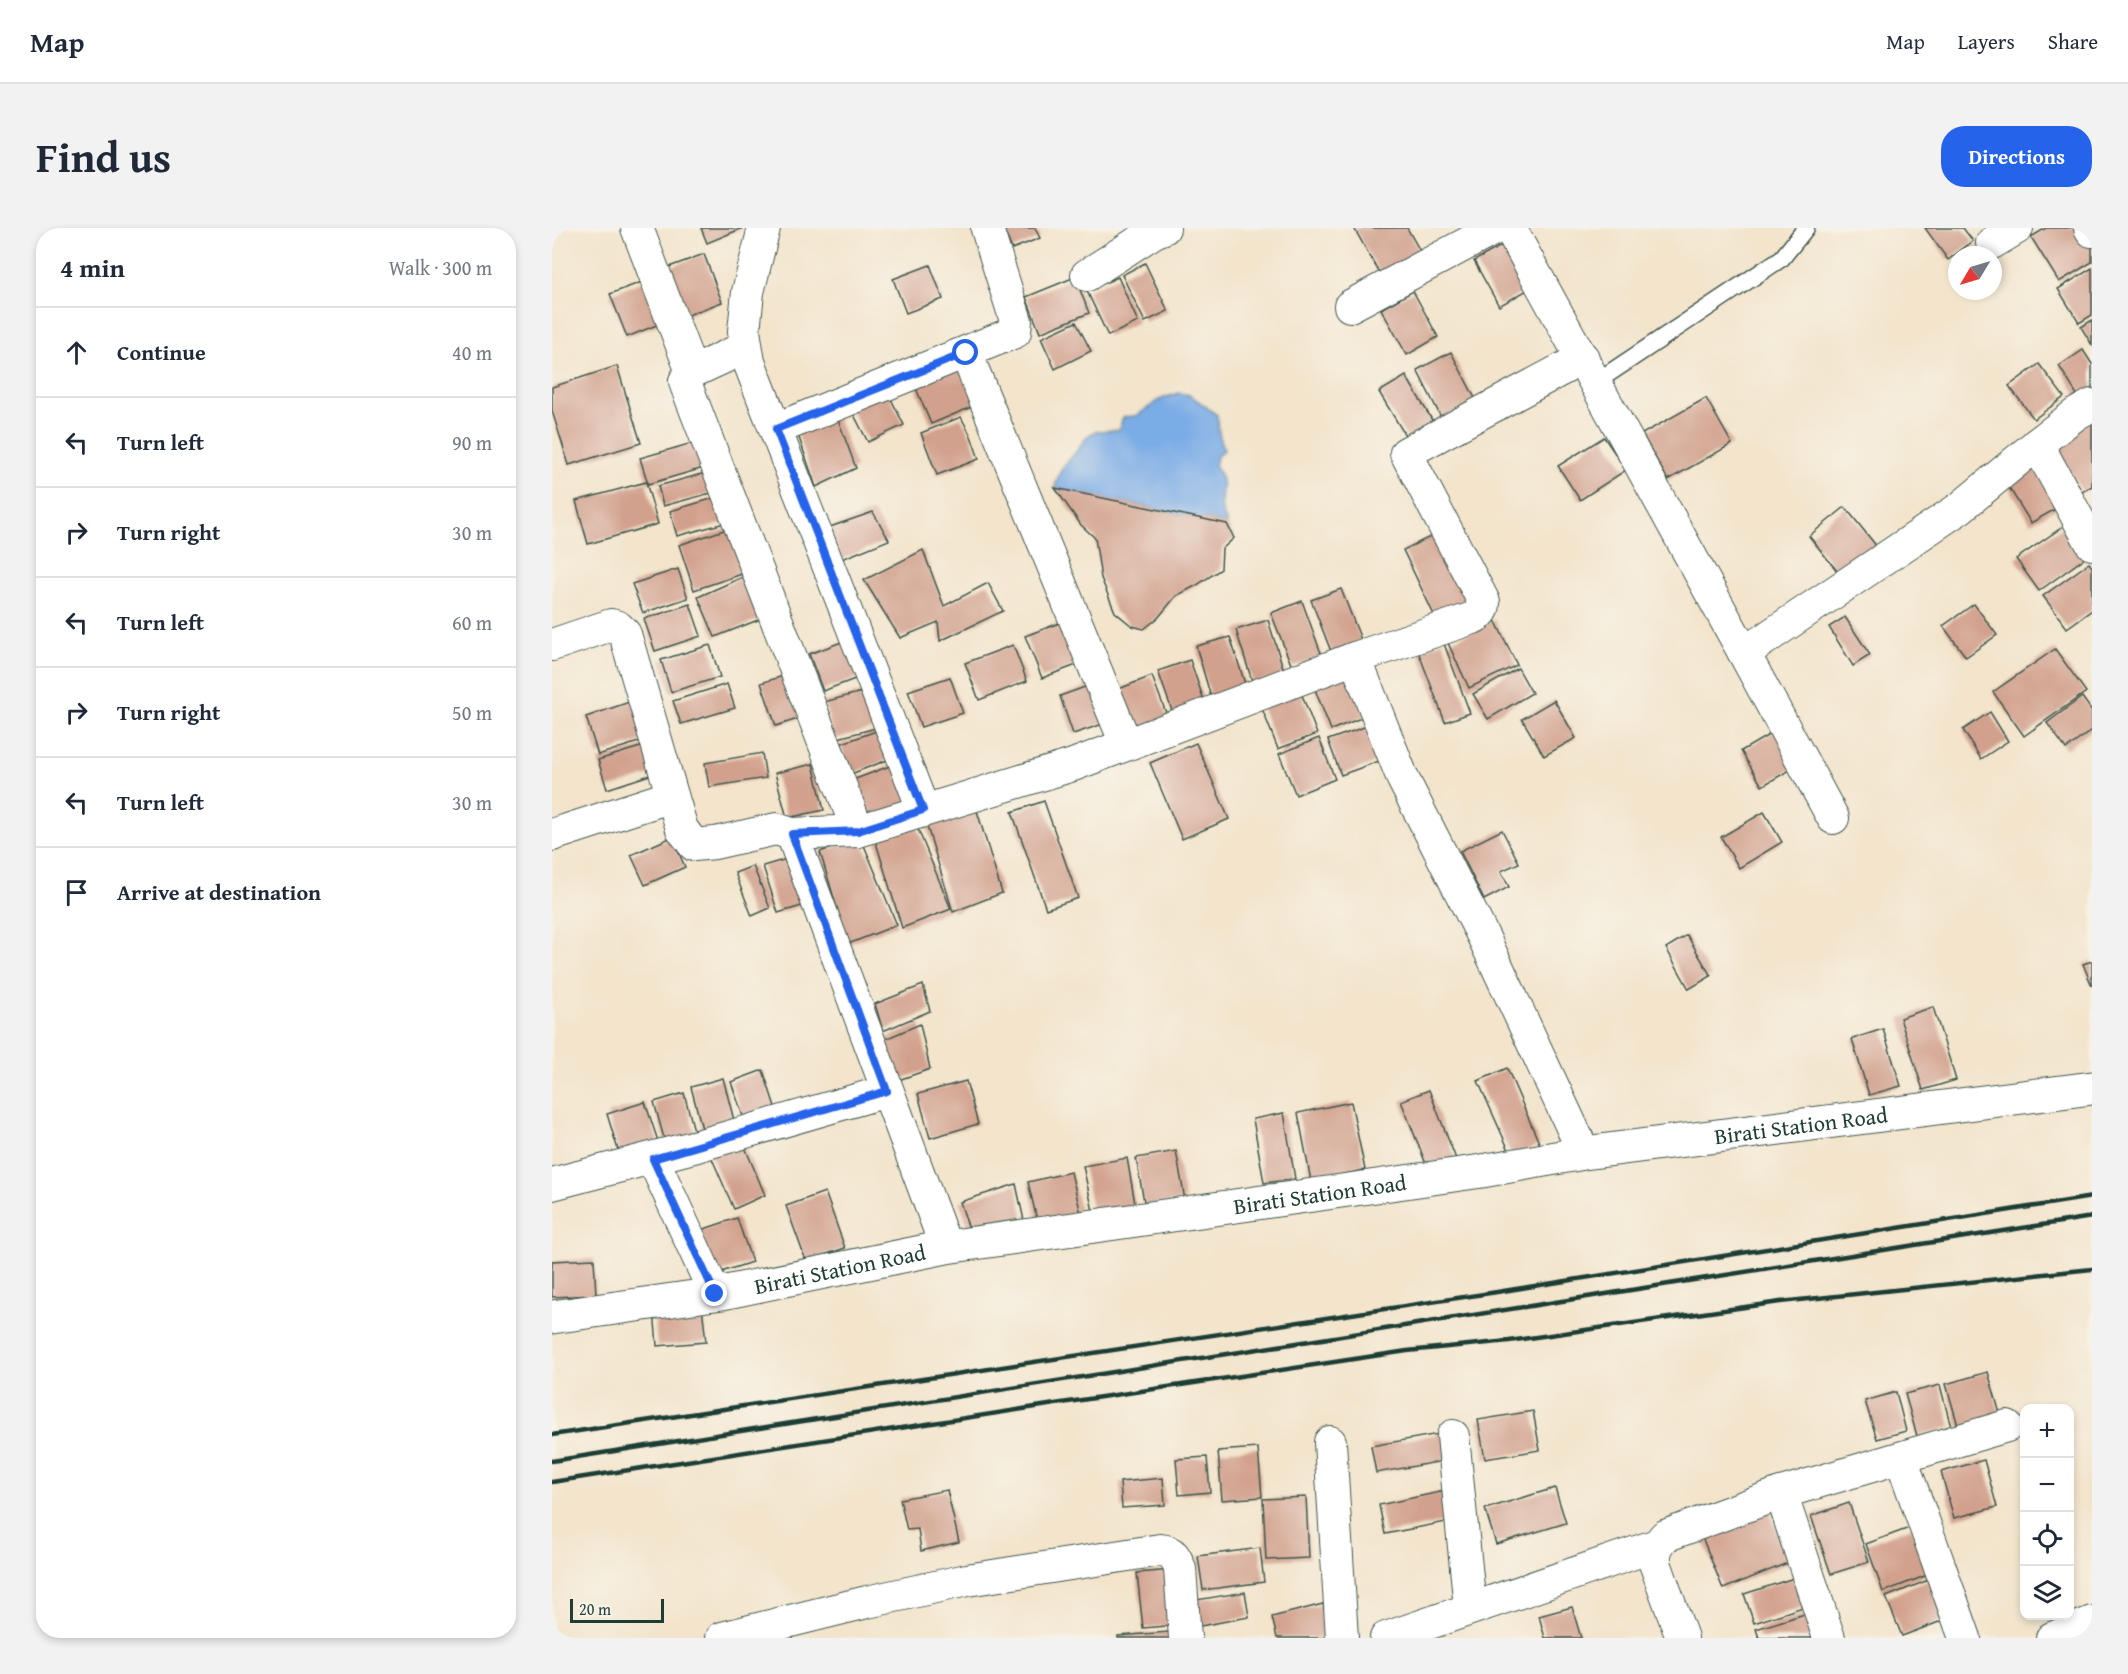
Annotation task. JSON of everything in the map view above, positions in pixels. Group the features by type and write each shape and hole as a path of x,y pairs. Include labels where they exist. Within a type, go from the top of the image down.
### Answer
{"street":[{"path":"637,228 692,372"},
{"path":"764,228 748,292 744,331 749,363 923,810"},
{"path":"1087,275 1164,228"},
{"path":"1350,306 1496,228"},
{"path":"1510,228 1833,818"},
{"path":"776,429 1011,335 1016,327 987,229"},
{"path":"747,347 692,372 686,381 686,386 858,831"},
{"path":"966,353 1126,744"},
{"path":"552,645 611,625 618,627 625,634 682,830 694,845 715,843 776,829 792,834 858,831 1073,765 1354,658 1481,614 1484,602 1406,453 1589,370"},
{"path":"1744,653 1960,508 2037,444 2076,414 2092,405"},
{"path":"2037,444 2092,544"},
{"path":"1354,658 1404,779 1484,938 1584,1154"},
{"path":"552,835 672,796"},
{"path":"792,834 946,1247"},
{"name":"Birati Station Road","path":"552,1317 715,1294 946,1247 1482,1171 1584,1154 2092,1088"},
{"path":"552,1184 653,1159 887,1091"},
{"path":"653,1159 715,1294"},
{"path":"1682,1638 1654,1553 1657,1545 1665,1536 1781,1493 2007,1426"},
{"path":"1452,1436 1470,1608"},
{"path":"1330,1442 1342,1638"},
{"path":"1901,1458 1965,1638"},
{"path":"1781,1493 1829,1638"},
{"path":"1386,1638 1657,1545"},
{"path":"722,1638 967,1580 1160,1550 1169,1551 1176,1558 1180,1569 1185,1638"},
{"path":"2052,1638 2092,1622"}],"lane":[{"path":"1589,370 1782,258 1806,228"}],"water":[{"path":"1179,393 1190,395 1217,415 1220,440 1224,450 1217,456 1215,466 1222,481 1221,507 1227,524 1055,488 1061,470 1089,435 1101,431 1119,430 1123,417 1136,416 1161,399"}],"building":[{"path":"701,228 743,228 707,243"},
{"path":"1003,228 1035,228 1040,238 1012,249"},
{"path":"1354,228 1407,228 1424,258 1384,281"},
{"path":"1925,228 1963,228 1973,241 1966,246 1948,246 1948,260"},
{"path":"2046,228 2080,228 2092,247 2092,262 2059,282 2031,237"},
{"path":"1508,242 1533,287 1499,306 1474,261"},
{"path":"704,254 722,302 680,318 661,270"},
{"path":"1145,263 1168,311 1145,322 1122,275"},
{"path":"930,265 943,299 906,313 893,279"},
{"path":"2092,268 2092,315 2079,323 2058,289"},
{"path":"1075,277 1089,313 1040,333 1026,297"},
{"path":"1118,277 1138,322 1108,336 1087,291"},
{"path":"647,280 664,322 627,337 610,294"},
{"path":"1413,291 1438,337 1407,355 1381,309"},
{"path":"2092,320 2092,345 2081,327"},
{"path":"1076,322 1091,351 1055,369 1041,338"},
{"path":"2083,350 2092,364 2092,389 2079,398 2059,366"},
{"path":"1451,352 1480,408 1445,425 1417,370"},
{"path":"958,363 976,405 931,424 913,381"},
{"path":"2039,364 2064,397 2034,419 2009,386"},
{"path":"617,366 641,443 569,465 552,411 552,387"},
{"path":"1406,376 1438,430 1411,445 1379,392"},
{"path":"887,391 904,425 868,442 851,409"},
{"path":"1706,398 1732,444 1668,480 1642,434"},
{"path":"836,414 856,468 816,487 796,429"},
{"path":"2092,416 2092,486 2082,492 2052,439"},
{"path":"961,417 979,459 937,475 921,433"},
{"path":"1604,437 1626,470 1580,500 1558,466"},
{"path":"707,439 714,465 648,484 640,458"},
{"path":"2032,464 2059,507 2031,523 2005,481"},
{"path":"713,471 719,491 663,506 658,486"},
{"path":"646,482 658,524 588,544 576,501"},
{"path":"1055,488 1227,524 1234,538 1222,549 1221,569 1176,596 1158,618 1144,629 1132,626 1115,612 1101,578 1095,538 1081,525"},
{"path":"725,495 732,521 677,536 670,511"},
{"path":"1845,507 1878,548 1842,577 1809,536"},
{"path":"873,512 889,540 842,559 827,528"},
{"path":"736,526 751,571 694,590 679,545"},
{"path":"2064,526 2086,557 2039,591 2016,559"},
{"path":"1440,532 1473,601 1436,619 1403,550"},
{"path":"923,550 944,606 988,583 1003,611 940,641 938,622 900,638 864,580"},
{"path":"2089,563 2092,567 2092,610 2067,628 2043,596"},
{"path":"678,569 688,598 643,613 632,584"},
{"path":"745,576 763,618 715,637 698,597"},
{"path":"1341,589 1362,642 1332,654 1311,600"},
{"path":"1302,601 1322,656 1292,667 1271,613"},
{"path":"690,604 701,636 655,651 644,619"},
{"path":"1974,604 1997,635 1966,657 1943,626"},
{"path":"1845,617 1870,655 1853,666 1829,627"},
{"path":"1070,619 1087,661 1042,678 1025,636"},
{"path":"1268,620 1285,674 1253,684 1236,630"},
{"path":"1495,620 1517,665 1469,688 1448,643"},
{"path":"1230,637 1248,693 1213,704 1196,646"},
{"path":"850,639 863,676 823,691 809,654"},
{"path":"1443,641 1470,713 1445,722 1418,651"},
{"path":"710,645 720,677 671,692 661,660"},
{"path":"1013,645 1027,681 979,700 965,663"},
{"path":"2055,649 2086,692 2024,736 1993,692"},
{"path":"1190,660 1208,712 1176,722 1158,671"},
{"path":"1346,668 1366,716 1331,730 1312,682"},
{"path":"1518,668 1532,693 1488,719 1473,694"},
{"path":"793,673 807,716 776,726 761,683"},
{"path":"1152,676 1171,726 1134,740 1116,690"},
{"path":"950,677 963,713 921,727 908,691"},
{"path":"1096,683 1109,722 1073,734 1060,696"},
{"path":"727,684 735,708 681,724 673,701"},
{"path":"869,690 880,727 834,739 824,702"},
{"path":"1300,690 1317,734 1278,749 1261,706"},
{"path":"2082,697 2092,711 2092,730 2066,749 2047,723"},
{"path":"638,699 651,738 598,755 586,717"},
{"path":"1554,700 1576,738 1544,756 1522,719"},
{"path":"1990,712 2008,741 1981,759 1963,730"},
{"path":"1370,725 1382,760 1341,775 1328,740"},
{"path":"879,730 890,759 851,774 840,744"},
{"path":"1777,730 1797,766 1762,786 1741,751"},
{"path":"1319,738 1335,779 1296,795 1279,754"},
{"path":"1196,743 1229,819 1182,839 1150,763"},
{"path":"650,744 659,772 607,789 598,760"},
{"path":"762,753 766,778 709,787 705,763"},
{"path":"813,764 824,810 787,818 775,773"},
{"path":"895,764 911,808 861,827 845,783"},
{"path":"974,801 1002,893 953,912 925,820"},
{"path":"1044,801 1078,898 1046,909 1012,812"},
{"path":"1764,812 1782,842 1739,868 1721,837"},
{"path":"915,822 951,909 902,928 874,836"},
{"path":"1502,830 1519,863 1501,871 1509,887 1484,900 1460,851"},
{"path":"672,837 685,867 645,885 631,855"},
{"path":"861,838 897,925 848,944 820,852"},
{"path":"790,858 805,905 778,913 763,866"},
{"path":"753,866 770,908 752,916 735,873"},
{"path":"1687,935 1711,976 1689,989 1666,948"},
{"path":"2092,961 2092,986 2083,964"},
{"path":"923,985 930,1011 883,1031 875,1004"},
{"path":"1933,1007 1956,1080 1923,1090 1900,1018"},
{"path":"920,1024 930,1069 890,1083 874,1044"},
{"path":"1883,1029 1901,1086 1869,1095 1852,1039"},
{"path":"1507,1068 1540,1145 1512,1157 1478,1081"},
{"path":"763,1070 779,1119 748,1130 731,1082"},
{"path":"723,1078 737,1132 705,1140 691,1087"},
{"path":"966,1081 978,1124 930,1138 918,1094"},
{"path":"1429,1090 1456,1159 1428,1169 1401,1101"},
{"path":"684,1093 695,1134 665,1142 654,1102"},
{"path":"645,1102 661,1150 622,1163 607,1114"},
{"path":"1351,1102 1365,1170 1311,1181 1298,1113"},
{"path":"1284,1113 1295,1179 1264,1183 1253,1119"},
{"path":"742,1140 765,1195 734,1209 710,1154"},
{"path":"1176,1151 1185,1200 1145,1207 1136,1158"},
{"path":"1127,1158 1136,1209 1094,1216 1083,1166"},
{"path":"1071,1172 1081,1214 1038,1224 1028,1182"},
{"path":"1016,1184 1025,1225 970,1232 960,1202"},
{"path":"825,1192 845,1248 806,1261 786,1206"},
{"path":"737,1218 752,1262 715,1274 701,1230"},
{"path":"594,1259 596,1295 552,1297 552,1261"},
{"path":"702,1306 706,1342 657,1346 654,1310"},
{"path":"1988,1372 2001,1417 1959,1429 1946,1384"},
{"path":"1940,1385 1951,1427 1917,1436 1905,1394"},
{"path":"1896,1392 1906,1431 1877,1439 1865,1401"},
{"path":"1533,1411 1540,1450 1485,1459 1478,1420"},
{"path":"1444,1433 1449,1460 1376,1473 1371,1446"},
{"path":"1258,1448 1262,1497 1222,1500 1218,1451"},
{"path":"1207,1457 1210,1492 1179,1495 1176,1459"},
{"path":"1984,1460 1997,1507 1954,1518 1941,1472"},
{"path":"1163,1478 1165,1505 1122,1508 1120,1482"},
{"path":"1555,1488 1566,1523 1496,1544 1485,1509"},
{"path":"947,1490 959,1542 921,1551 918,1529 907,1530 900,1499"},
{"path":"1445,1491 1451,1521 1385,1534 1379,1505"},
{"path":"1306,1497 1309,1558 1266,1560 1263,1499"},
{"path":"1849,1503 1869,1562 1831,1574 1811,1516"},
{"path":"1767,1505 1790,1562 1723,1589 1700,1532"},
{"path":"1912,1527 1930,1574 1883,1592 1866,1544"},
{"path":"1260,1548 1264,1582 1203,1590 1198,1556"},
{"path":"1172,1570 1178,1625 1143,1628 1137,1573"},
{"path":"1797,1577 1806,1606 1754,1623 1744,1594"},
{"path":"1931,1579 1947,1619 1902,1636 1886,1597"},
{"path":"1245,1592 1249,1617 1200,1626 1196,1600"},
{"path":"1323,1604 1331,1638 1277,1638 1272,1617"},
{"path":"1572,1607 1581,1638 1545,1638 1539,1616"},
{"path":"1808,1613 1816,1638 1759,1638 1756,1629"},
{"path":"1169,1632 1169,1638 1118,1638 1118,1636"}],"railway":[{"path":"552,1435 1497,1292 2092,1197"},
{"path":"552,1461 2092,1217"},
{"path":"552,1482 1407,1351 1509,1341 1780,1302 2092,1269"}],"route":[{"path":"715,1294 653,1159 887,1091 792,834 858,831 923,810 776,429 966,353"}]}
